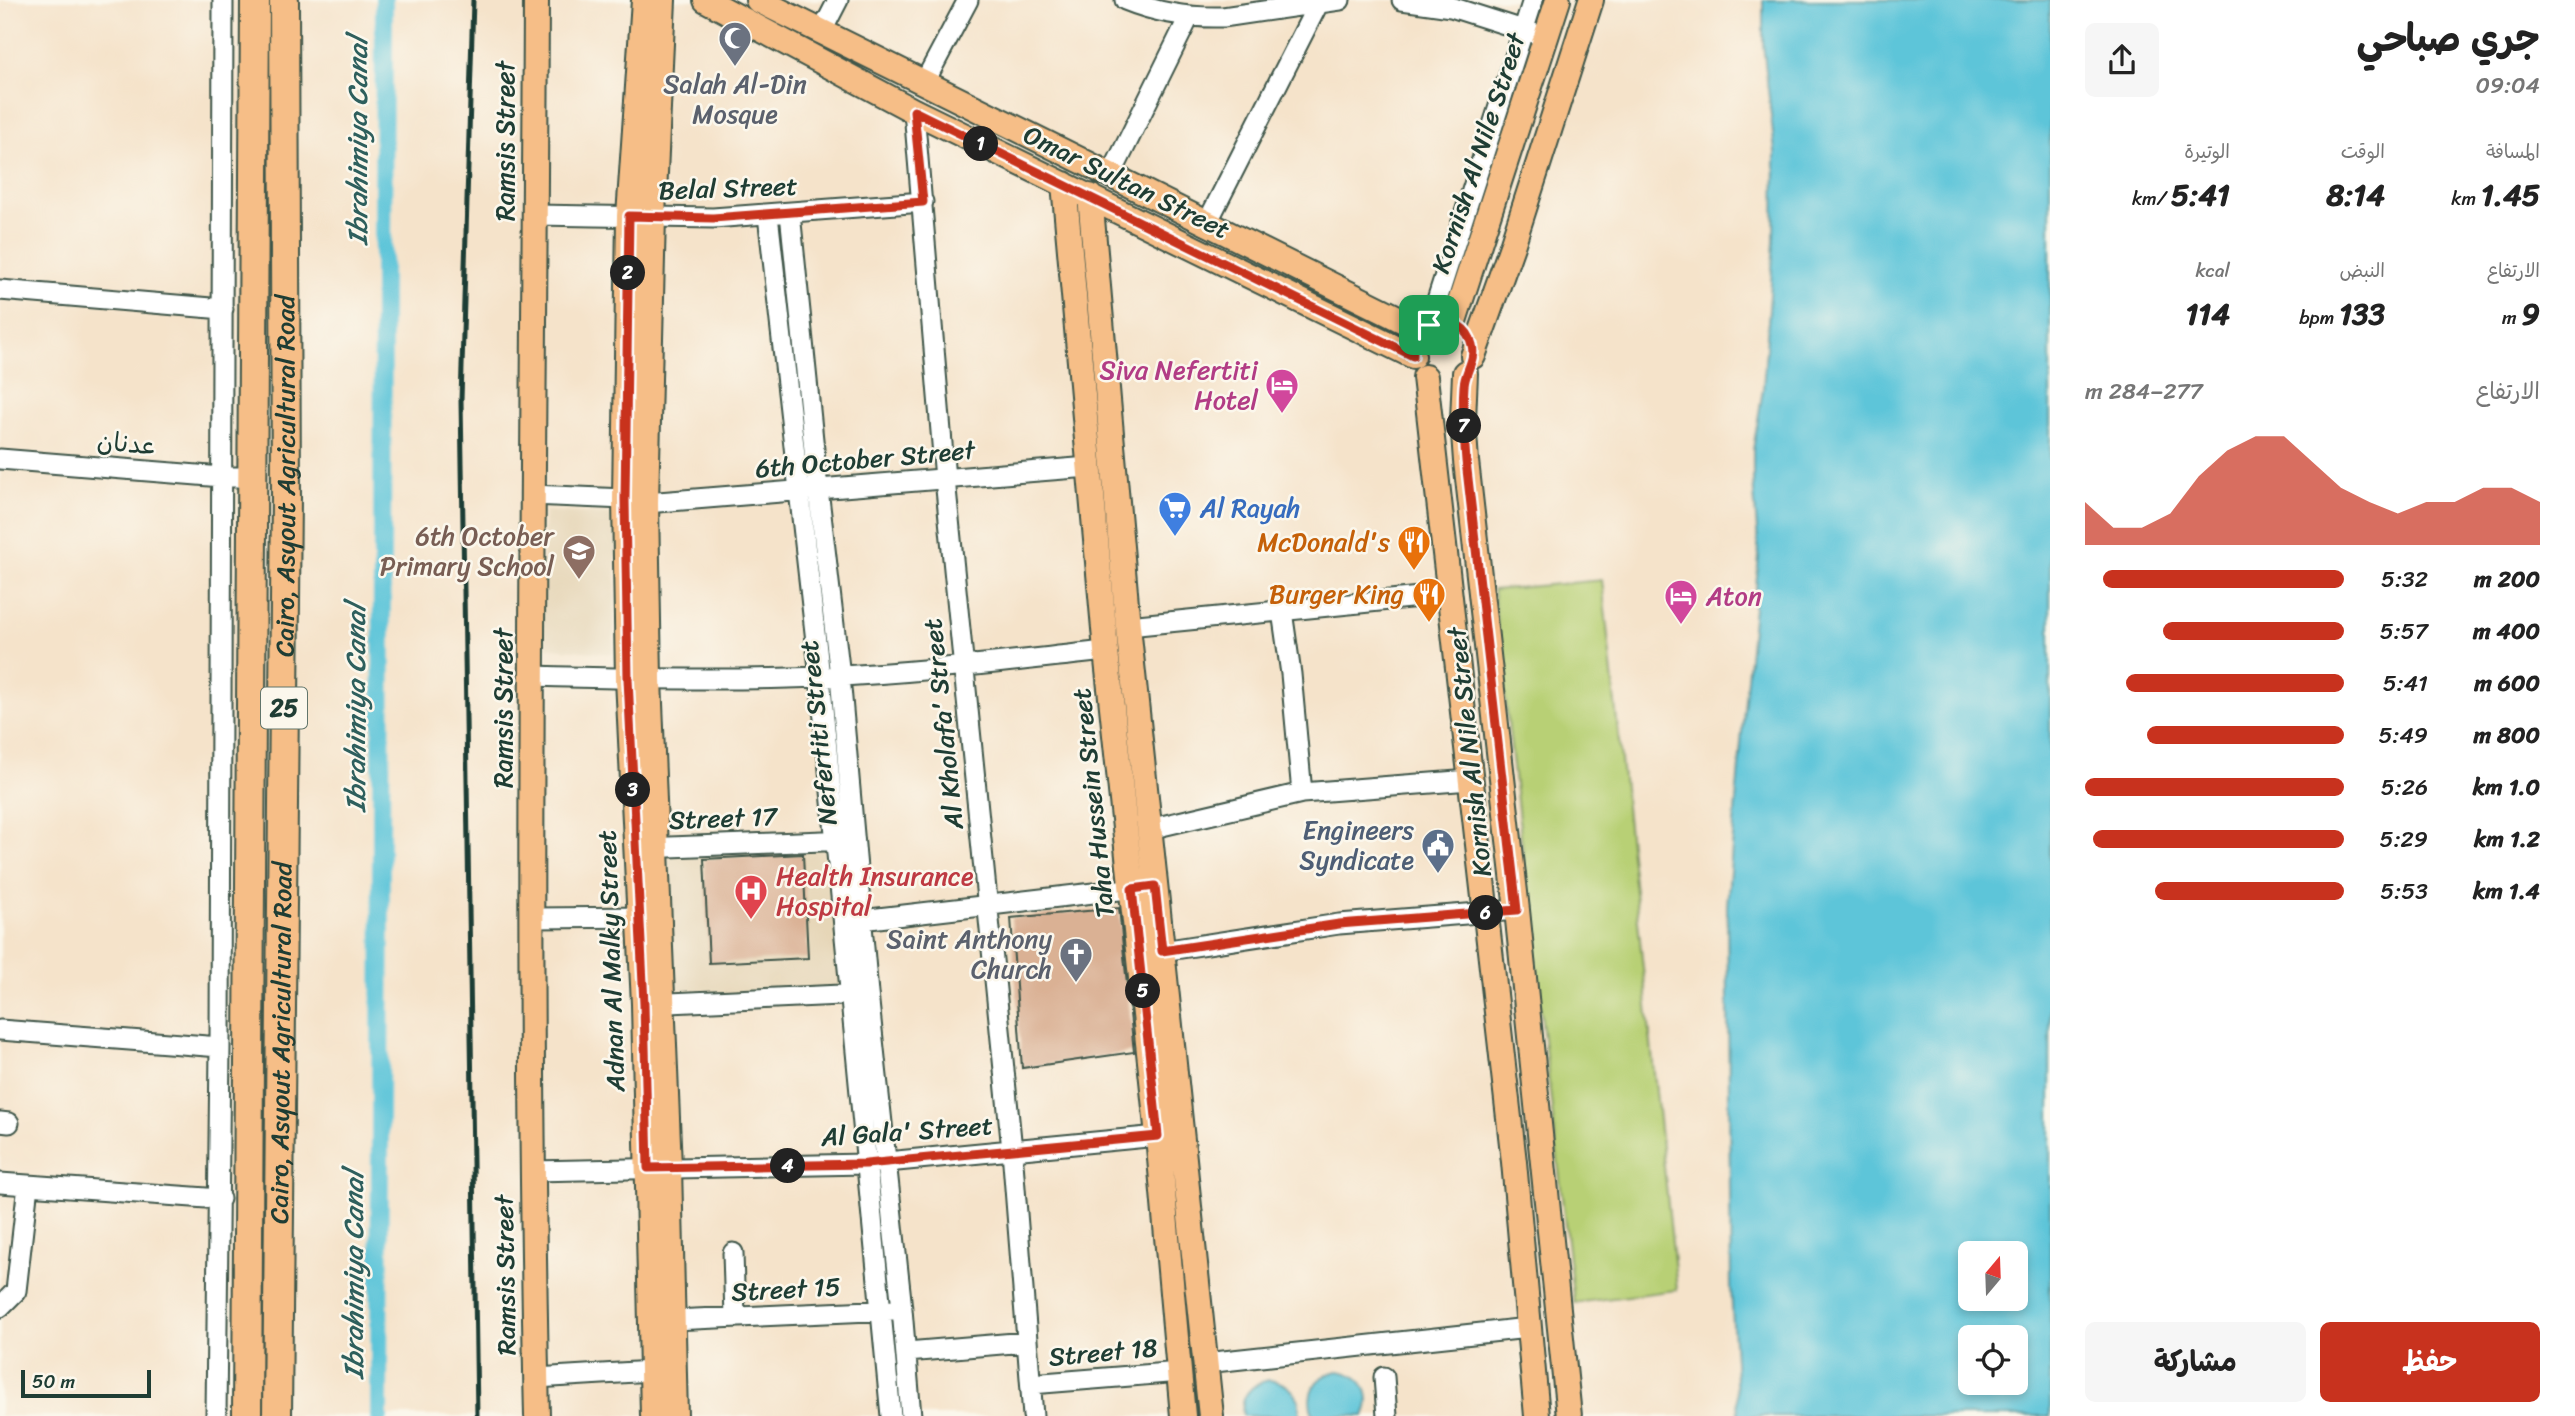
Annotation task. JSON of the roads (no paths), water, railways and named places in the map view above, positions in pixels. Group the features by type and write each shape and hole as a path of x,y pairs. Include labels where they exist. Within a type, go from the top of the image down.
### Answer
{"highway":[{"name":"Cairo, Asyout Agricultural Road","path":"247,1416 255,0"},
{"name":"Cairo, Asyout Agricultural Road","path":"277,1416 286,496 284,0"},
{"path":"251,486 286,496"}],"main road":[{"name":"Ramsis Street","path":"536,0 531,495 533,1171 537,1416"},
{"name":"Adnan Al Malky Street","path":"644,0 629,216 635,501 639,679 659,1168 673,1320 675,1416"},
{"name":"Adnan Al Malky Street","path":"635,501 663,0"},
{"name":"Omar Sultan Street","path":"706,0 914,111 1065,184 1419,366"},
{"name":"Omar Sultan Street","path":"758,0 1206,225 1425,328"},
{"name":"Kornish Al Nile Street","path":"1453,324 1536,34 1558,0"},
{"name":"Kornish Al Nile Street","path":"1569,1416 1463,420 1469,364 1520,220 1591,0"},
{"name":"Taha Hussein Street","path":"1065,184 1080,224 1128,626 1149,829 1143,887 1162,951 1211,1416"},
{"name":"Taha Hussein Street","path":"1090,197 1080,224 1088,467 1106,651 1143,887 1158,1136 1183,1416"},
{"path":"1445,322 1453,324 1467,333 1471,340 1469,364 1460,378 1446,383 1431,380 1419,366 1413,345 1425,328 1445,322"},
{"name":"Kornish Al Nile Street","path":"1419,366 1450,593 1514,1162 1537,1416"},
{"name":"Adnan Al Malky Street","path":"653,1416 659,1168"}],"street":[{"path":"216,1416 220,1199 223,0"},
{"path":"821,33 838,0"},
{"path":"924,83 968,0"},
{"path":"1125,0 1189,17 1223,18 1340,0"},
{"path":"1402,0 1451,7 1536,34"},
{"path":"1425,328 1536,34 1533,0"},
{"path":"1206,225 1318,4"},
{"path":"1110,177 1189,17"},
{"name":"Al Kholafa' Street","path":"914,111 945,478 1012,1150 1033,1416"},
{"name":"Belal Street","path":"535,215 713,218 923,202"},
{"name":"Nefertiti Street","path":"790,213 808,490"},
{"name":"Nefertiti Street","path":"768,215 808,490 830,676 875,1163 881,1311 891,1416"},
{"path":"0,290 223,309"},
{"name":"عدنان","path":"0,459 222,477 251,486"},
{"name":"6th October Street","path":"531,495 635,501 1088,467"},
{"path":"1128,626 1450,593"},
{"path":"1282,611 1302,793"},
{"path":"533,676 639,679 830,676 964,666 1106,651"},
{"path":"1149,829 1302,793 1470,780"},
{"name":"Nefertiti Street","path":"845,840 861,920 859,994"},
{"name":"Street 17","path":"646,847 845,840"},
{"path":"861,920 1143,887"},
{"path":"1162,951 1339,924 1517,910"},
{"path":"532,918 649,917"},
{"path":"653,1003 859,994"},
{"path":"0,1030 220,1047"},
{"name":"Al Gala' Street","path":"533,1171 875,1163 1158,1136"},
{"name":"Nefertiti Street","path":"875,1163 902,1310 911,1416"},
{"path":"0,1183 220,1199"},
{"path":"0,1307 16,1291 28,1185"},
{"path":"733,1254 735,1317"},
{"name":"Street 15","path":"673,1320 902,1310"},
{"path":"1205,1363 1528,1328"},
{"path":"907,1352 1027,1342"},
{"path":"536,1377 652,1371"},
{"name":"Street 18","path":"1031,1384 1180,1372"},
{"path":"1384,1377 1387,1416"}],"water":[{"path":"1763,0 2050,0 2050,1416 1738,1416 1731,1288 1727,906 1759,556 1753,450 1763,389 1774,242 1775,152 1763,44"},
{"path":"1337,1371 1353,1376 1364,1386 1368,1400 1364,1416 1313,1415 1310,1400 1314,1387 1323,1377"},
{"path":"1269,1380 1283,1384 1293,1391 1298,1402 1299,1416 1243,1416 1243,1403 1248,1392 1256,1385"}],"waterway":[{"name":"Ibrahimiya Canal","path":"379,1416 384,0"}],"railway":[{"path":"473,0 461,400 477,1416"}],"place":[{"name":"Salah Al-Din Mosque","path":"735,68"},
{"name":"Siva Nefertiti Hotel","path":"1282,415"},
{"name":"Al Rayah","path":"1175,538"},
{"name":"McDonald's","path":"1414,572"},
{"name":"6th October Primary School","path":"579,581"},
{"name":"Burger King","path":"1429,624"},
{"name":"Aton","path":"1681,626"},
{"name":"Engineers Syndicate","path":"1438,875"},
{"name":"Health Insurance Hospital","path":"751,921"},
{"name":"Saint Anthony Church","path":"1076,984"}]}
